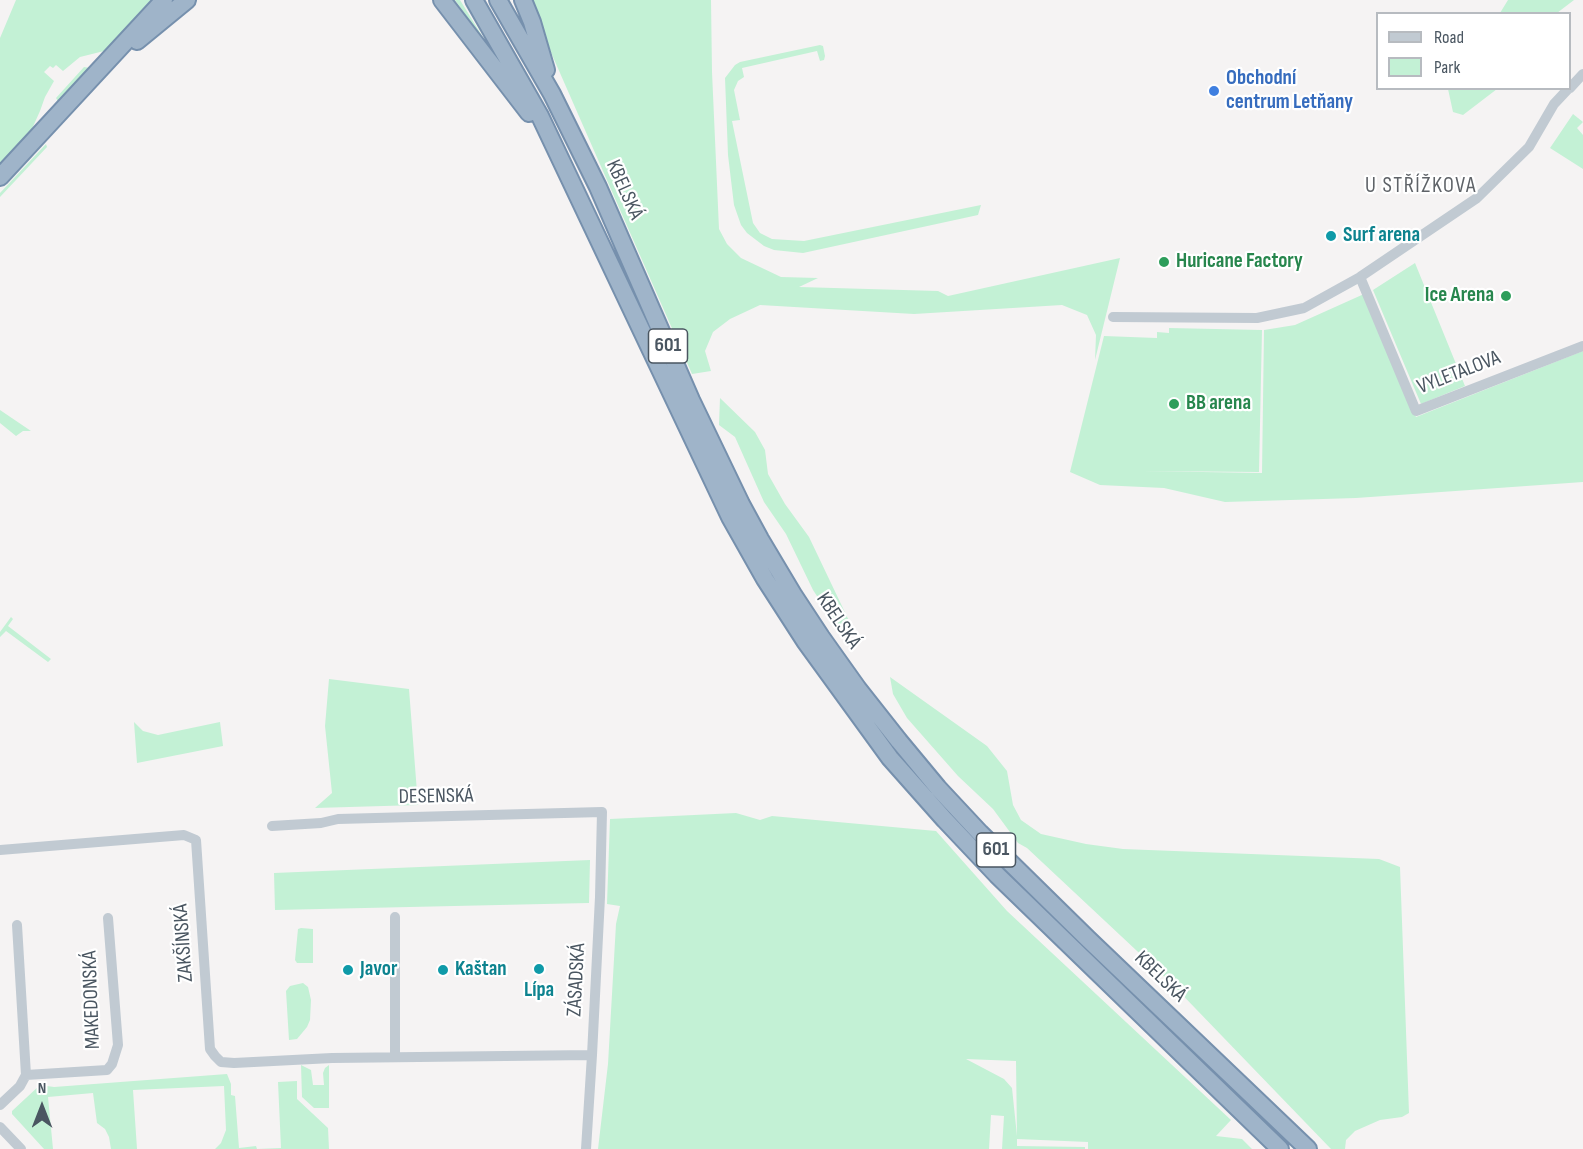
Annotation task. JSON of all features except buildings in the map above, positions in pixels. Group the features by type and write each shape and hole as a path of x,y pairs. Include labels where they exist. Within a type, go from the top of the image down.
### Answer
{"highway":[{"path":"0,177 164,0"},
{"path":"88,82 187,0"},
{"path":"442,0 554,145"},
{"name":"KBELSKÁ","path":"474,0 540,116 730,517 765,579 805,641 890,758 945,820 997,875 1280,1149"},
{"name":"KBELSKÁ","path":"498,0 552,94 598,187 691,400 741,504 794,596 833,655 899,741 980,833 1308,1149"},
{"path":"523,0 536,33 552,94"}],"street":[{"path":"1571,86 1583,74"},
{"path":"1113,317 1257,318 1304,308 1360,277 1477,198 1529,147 1554,104 1567,90"},
{"name":"VYLETALOVA","path":"1360,277 1416,411 1583,346"},
{"name":"DESENSKÁ","path":"272,826 321,823 338,819 602,812"},
{"name":"ZÁSADSKÁ","path":"586,1149 600,909 602,812"},
{"name":"ZAKŠÍNSKÁ","path":"0,849 184,835 196,840 210,1049 221,1062 332,1058 592,1055"},
{"path":"395,916 396,1057"},
{"name":"MAKEDONSKÁ","path":"26,1076 107,1070 112,1064 118,1045 108,918"},
{"path":"0,1105 20,1086 26,1076 17,925"},
{"path":"0,1127 21,1149"}],"green space":[{"path":"16,0 154,0 108,50 80,57 63,71 56,65 53,68 50,66 44,72 54,81 31,131 0,166 0,38"},
{"path":"455,0 460,0 497,60"},
{"path":"528,0 711,0 719,229 727,244 741,258 781,277 818,278 799,287 938,291 948,296 1120,258 1095,360 1096,335 1087,315 1062,305 914,314 760,305 730,319 713,332 705,351 711,371 692,374"},
{"path":"1508,0 1574,0 1558,12 1501,12"},
{"path":"823,46 824,60 820,61 817,51 742,68 744,77 738,81 734,90 740,120 732,121 753,223 760,233 772,239 804,241 981,205 978,215 803,253 774,250 764,246 747,233 741,225 734,205 728,155 725,78 740,62"},
{"path":"84,67 90,68 59,103 56,98"},
{"path":"1448,90 1496,90 1463,115 1453,112"},
{"path":"1573,114 1583,122 1577,128 1583,135 1583,169 1550,148"},
{"path":"46,144 47,147 0,197 0,193"},
{"path":"1415,263 1465,386 1421,404 1373,290"},
{"path":"1364,294 1416,417 1583,351 1583,482 1356,498 1225,502 1164,488 1100,485 1070,472 1104,336 1157,338 1157,332 1169,333 1169,328 1262,330 1259,472 1142,471 1262,473 1264,330 1295,325"},
{"path":"720,398 755,432 765,450 768,474 785,504 809,537 851,625 838,628 813,590 786,534 764,502 735,437 719,425"},
{"path":"0,410 31,431 23,431 16,436 0,423"},
{"path":"11,617 13,619 8,626 51,659 48,662 6,631 0,637 0,632"},
{"path":"890,677 987,746 1007,771 1013,805 1021,820 1041,834 1123,849 1379,859 1400,867 1409,1113 1402,1117 1380,1120 1355,1131 1346,1140 1345,1149 1331,1149 1168,980 1027,848 1018,843 993,809 958,776 907,718 893,694"},
{"path":"329,679 409,689 418,805 315,808 332,793 325,726"},
{"path":"134,722 143,731 158,735 220,722 223,746 137,763"},
{"path":"736,813 760,820 772,816 936,831 1007,911 1231,1120 1216,1136 1242,1139 1252,1149 1088,1149 1088,1142 1017,1139 1017,1146 1085,1147 1085,1149 1002,1149 1004,1116 991,1115 989,1149 598,1149 608,1064 616,924 620,906 607,904 610,819","holes":["966,1059 1016,1061 1017,1136 1012,1088 1004,1079"]},
{"path":"590,860 589,903 275,910 274,873"},
{"path":"298,929 313,929 313,963 297,963 295,960"},
{"path":"303,983 308,987 311,1000 310,1020 297,1039 289,1040 286,991 290,986"},
{"path":"301,1065 311,1070 313,1085 324,1085 323,1073 329,1065 329,1108 314,1108 302,1097"},
{"path":"227,1074 231,1084 231,1095 235,1096 239,1148 256,1146 257,1149 215,1149 221,1143 226,1130 224,1086 133,1090 137,1149 111,1149 105,1129 97,1123 93,1093 48,1097 53,1149 44,1149 12,1114 12,1111 40,1085 54,1087"},
{"path":"297,1081 297,1099 328,1128 329,1149 257,1149 281,1148 278,1082"}],"place":[{"name":"Obchodní centrum Letňany","path":"1214,91"},
{"name":"Surf arena","path":"1331,236"},
{"name":"Huricane Factory","path":"1164,262"},
{"name":"Ice Arena","path":"1506,296"},
{"name":"BB arena","path":"1174,404"},
{"name":"Lípa","path":"539,969"},
{"name":"Javor","path":"348,970"},
{"name":"Kaštan","path":"443,970"}],"district":[{"name":"U STŘÍŽKOVA","path":"1421,186"}]}
